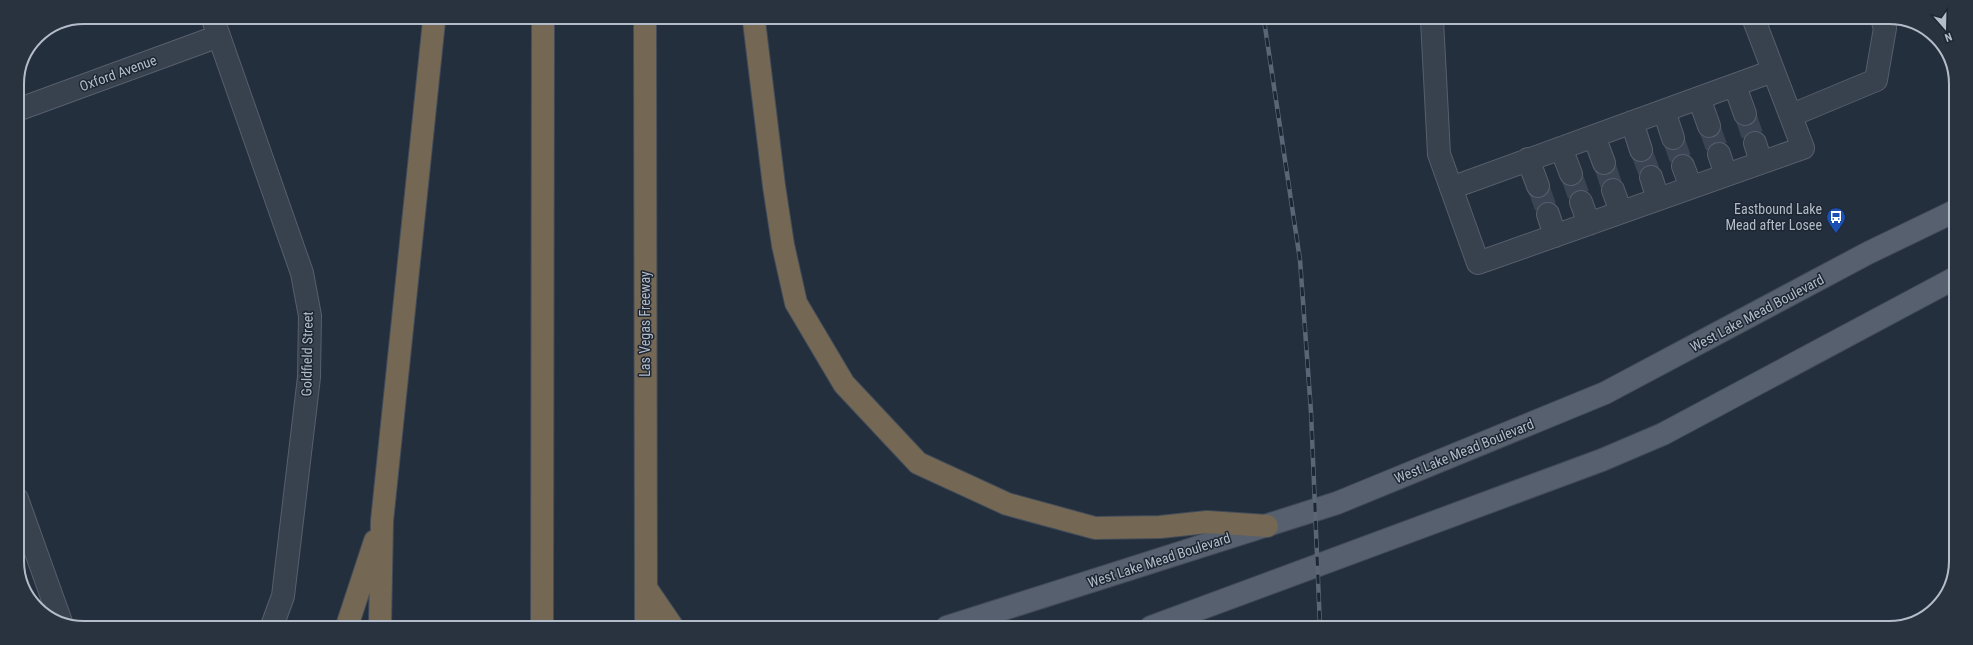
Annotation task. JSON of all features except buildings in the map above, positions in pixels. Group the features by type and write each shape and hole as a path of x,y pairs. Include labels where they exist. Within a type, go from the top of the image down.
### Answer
{"highway":[{"path":"380,621 382,521 434,24"},
{"path":"542,621 543,24"},
{"name":"Las Vegas Freeway","path":"645,24 646,621"},
{"path":"754,24 774,186 783,245 796,303 844,384 918,463 1007,504 1095,528 1160,527 1207,522 1267,526"},
{"path":"349,621 382,521"},
{"path":"646,588 669,621"}],"main road":[{"name":"West Lake Mead Boulevard","path":"966,621 1337,503 1605,393 1868,253 1949,214"},
{"path":"1167,621 1602,460 1663,434 1949,281"}],"street":[{"path":"1432,24 1439,154 1478,263 1726,175 1758,152 1803,148 1792,114 1773,71 1755,24"},
{"path":"1792,114 1876,80 1885,28 1884,24"},
{"name":"Oxford Avenue","path":"24,107 217,29"},
{"name":"Goldfield Street","path":"217,29 302,273 310,316 309,377 284,588 283,596 274,621"},
{"path":"1451,188 1773,71"},
{"path":"1735,86 1745,114"},
{"path":"1699,98 1709,126"},
{"path":"1664,111 1673,138"},
{"path":"1632,122 1641,150"},
{"path":"1594,136 1604,163"},
{"path":"1561,148 1571,174"},
{"path":"1719,154 1726,175"},
{"path":"1528,159 1538,186"},
{"path":"1683,166 1691,187"},
{"path":"1651,177 1658,199"},
{"path":"1613,190 1621,212"},
{"path":"1581,202 1589,224"},
{"path":"1548,214 1555,236"},
{"path":"24,523 59,616"}],"tunnel":[{"path":"1745,114 1755,143"},
{"path":"1709,126 1719,154"},
{"path":"1673,138 1683,166"},
{"path":"1641,150 1651,177"},
{"path":"1604,163 1613,190"},
{"path":"1571,174 1581,202"},
{"path":"1538,186 1548,214"}],"railway":[{"path":"1265,24 1300,260 1311,412 1320,621"}],"place":[{"name":"Eastbound Lake Mead after Losee","path":"1836,234"}]}
